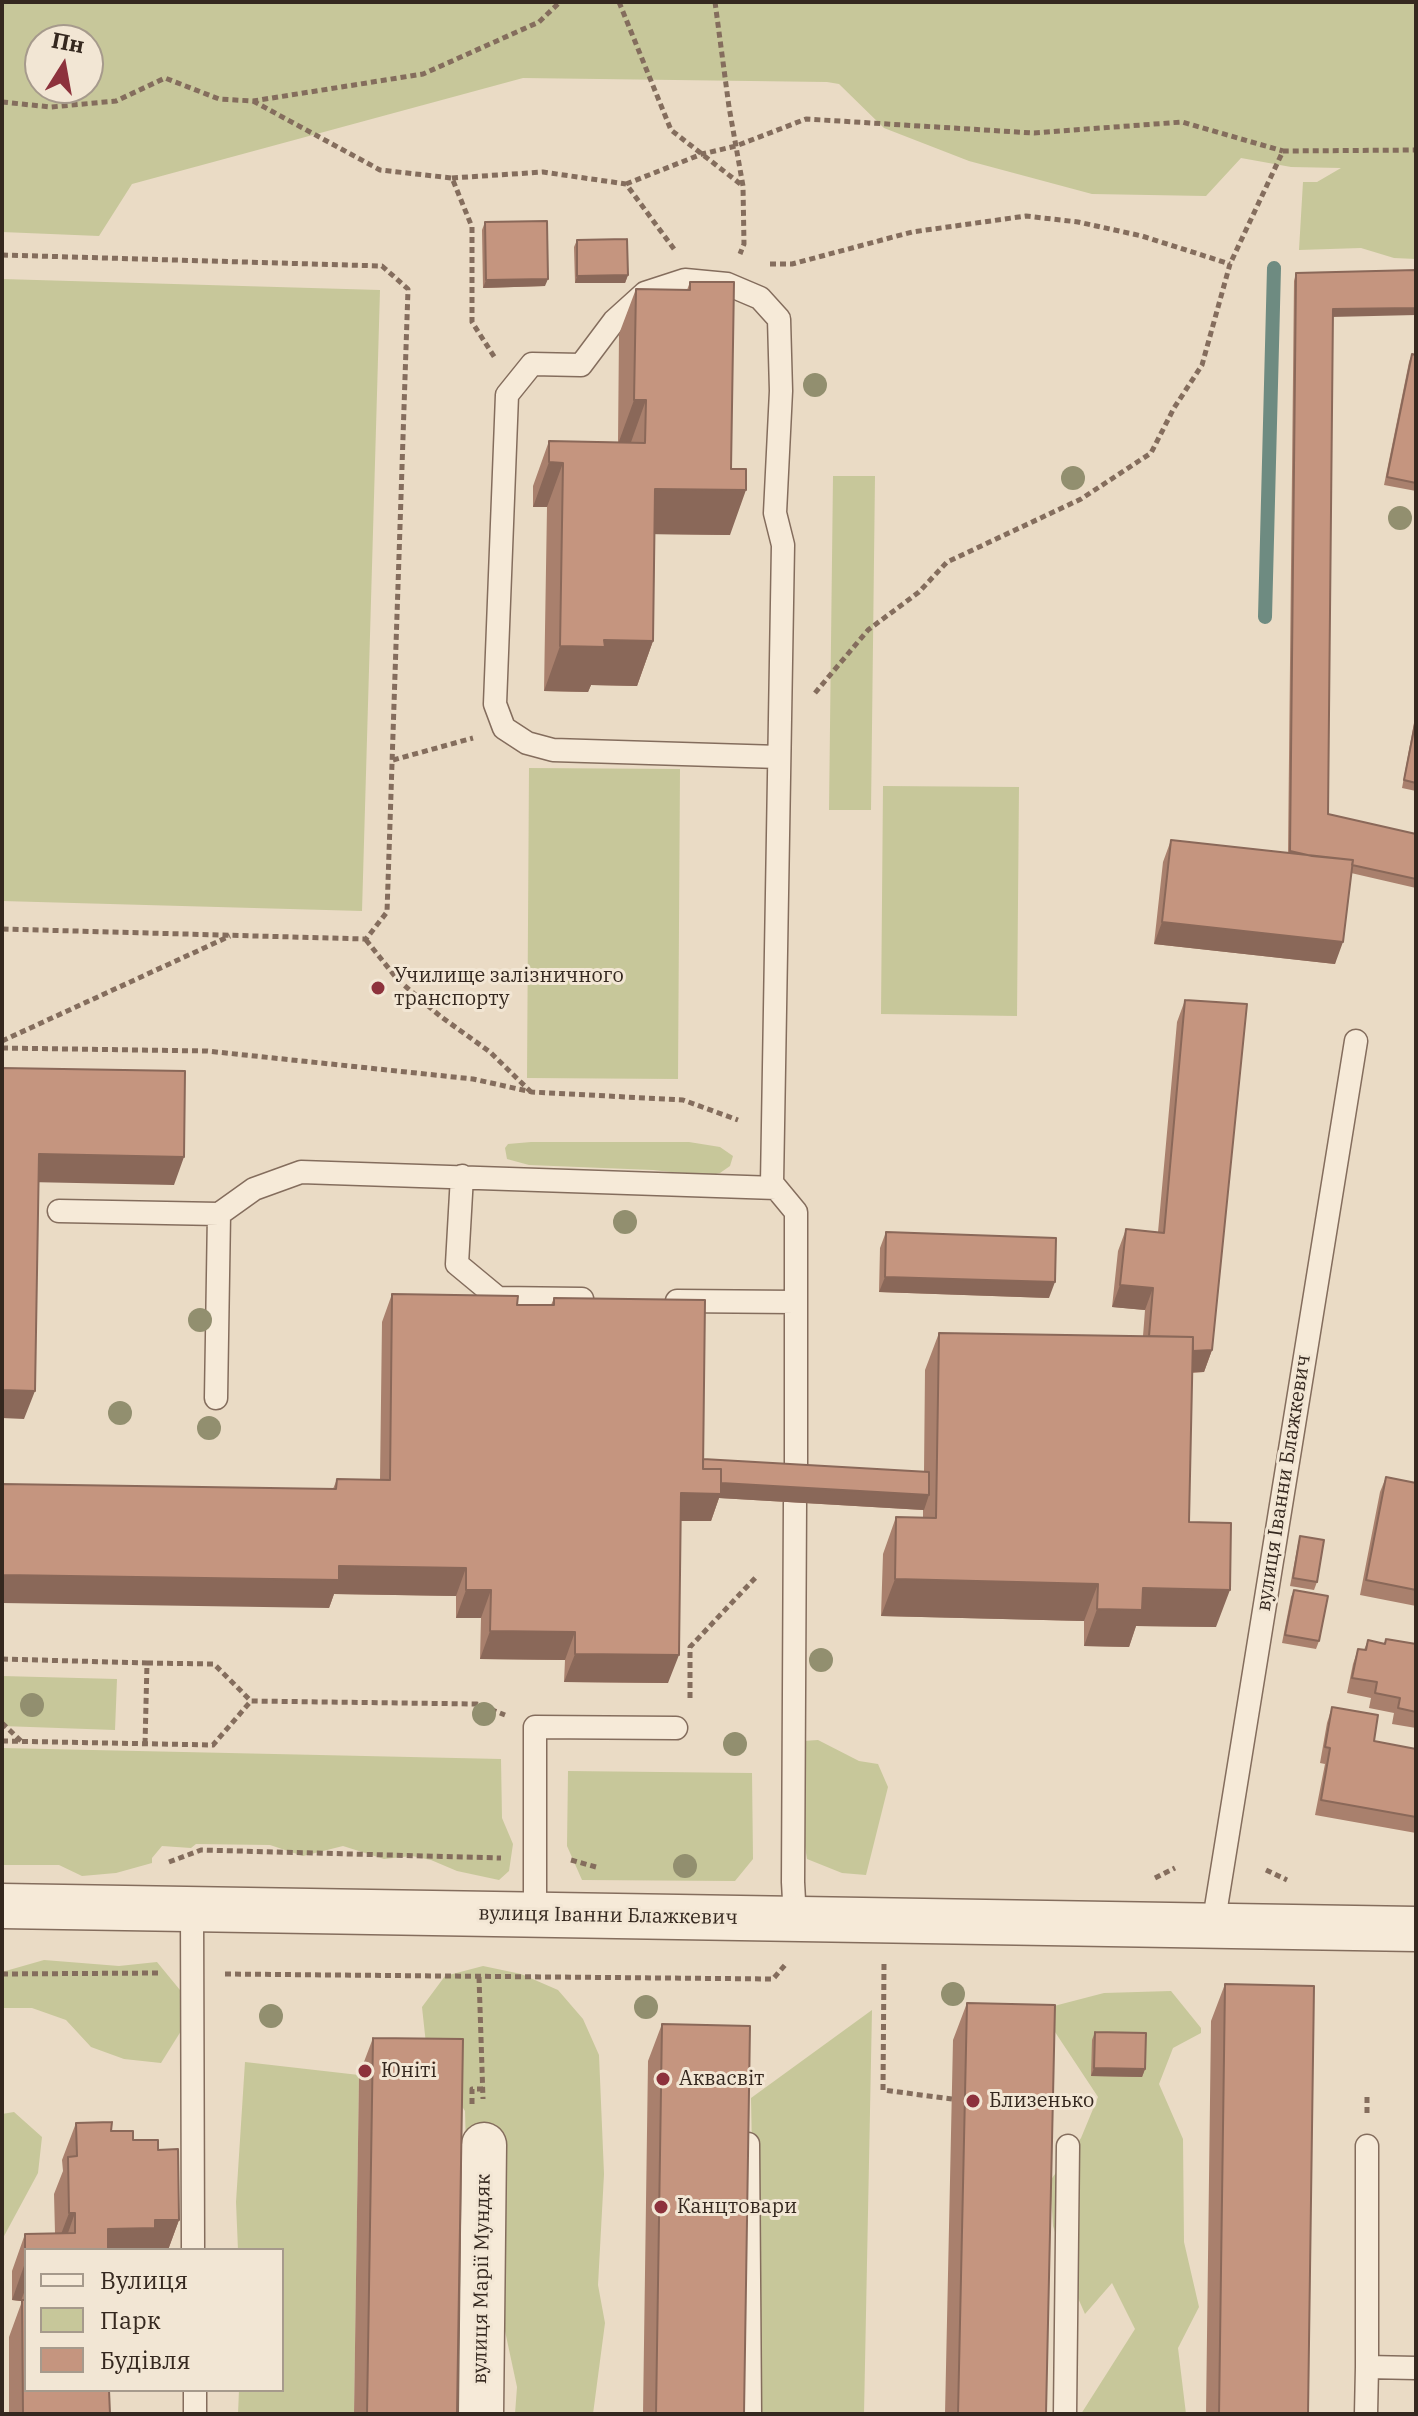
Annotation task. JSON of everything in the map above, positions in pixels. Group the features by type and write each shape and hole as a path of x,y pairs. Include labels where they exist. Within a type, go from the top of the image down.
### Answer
{"street":[{"name":"вулиця Іванни Блажкевич","path":"2,1906 1416,1929"},
{"name":"вулиця Марії Мундяк","path":"481,2414 484,2145"}],"lane":[{"path":"779,746 553,750 527,743 504,728 495,704 507,395 532,364 581,365 614,321 645,293 685,280 731,274 779,319 781,391 775,513 783,545 772,1183 796,1212 795,1919"},
{"name":"вулиця Іванни Блажкевич","path":"1213,1926 1356,1041"},
{"path":"59,1211 219,1214 254,1189 301,1172 776,1188"},
{"path":"462,1176 457,1264 498,1298 608,1299"},
{"path":"216,1398 219,1214"},
{"path":"655,1300 795,1302"},
{"path":"535,1915 535,1727 676,1728"},
{"path":"192,1909 193,2248"},
{"path":"748,2144 750,2414"},
{"path":"1065,2414 1068,2146"},
{"path":"1366,2414 1367,2146"},
{"path":"1367,2367 1416,2368"},
{"path":"195,2392 195,2414"}],"path":[{"path":"2,102 51,107 116,101 165,78 219,99 253,101 423,74 539,22 560,2"},
{"path":"619,2 671,130 743,186"},
{"path":"715,2 743,186 744,244 731,274"},
{"path":"253,101 380,170 452,178 543,172 626,184 702,154 736,146 806,119 1034,133 1182,122 1283,151 1416,150"},
{"path":"779,746 868,630 919,592 947,562 1081,499 1151,453 1174,408 1202,365 1230,264 1283,151"},
{"path":"452,178 472,227 472,322 515,385"},
{"path":"626,184 674,248 685,280"},
{"path":"731,274 792,264 912,232 1026,216 1078,222 1142,236 1230,264"},
{"path":"2,255 382,266 408,289 387,912 366,939"},
{"path":"393,760 504,728"},
{"path":"2,929 366,939"},
{"path":"2,1041 231,935"},
{"path":"366,939 398,980 440,1016 490,1052 532,1092"},
{"path":"2,1048 207,1051 473,1079 532,1092 683,1100 773,1134"},
{"path":"690,1702 690,1647 795,1537"},
{"path":"2,1659 214,1664 251,1701 477,1704 535,1727"},
{"path":"145,1745 147,1663"},
{"path":"2,1741 213,1745 251,1701"},
{"path":"2,1723 21,1741"},
{"path":"161,1865 201,1850 511,1858"},
{"path":"884,1962 883,2090 952,2099"},
{"path":"2,1974 161,1973"},
{"path":"222,1974 674,1978"},
{"path":"472,2089 483,2089 479,1977"}],"green space":[{"path":"2,2 1416,2 1416,259 1394,258 1361,248 1299,250 1303,182 1317,182 1341,168 1291,167 1241,158 1206,196 1092,194 969,161 884,128 839,84 827,82 523,78 132,184 99,236 2,232"},
{"path":"2,279 380,290 362,911 2,901"},
{"path":"833,476 875,476 871,810 829,810"},
{"path":"529,768 680,769 678,1079 527,1078"},
{"path":"883,786 1019,787 1017,1016 881,1014"},
{"path":"689,1142 720,1147 733,1156 730,1166 720,1173 707,1176 653,1170 529,1165 507,1159 505,1148 508,1144"},
{"path":"2,1676 117,1679 115,1730 2,1726"},
{"path":"818,1740 859,1761 878,1764 888,1787 866,1875 842,1873 807,1859 802,1827 806,1784 798,1760 803,1741"},
{"path":"2,1748 501,1759 502,1818 513,1844 509,1871 499,1880 457,1871 431,1860 412,1856 384,1859 343,1846 303,1856 270,1845 196,1844 191,1848 162,1846 152,1858 152,1863 116,1873 82,1876 59,1865 2,1865"},
{"path":"568,1771 752,1773 753,1859 735,1881 582,1880 567,1846"},
{"path":"44,1960 119,1966 157,1962 180,1990 181,2031 161,2063 124,2059 91,2047 66,2020 32,2008 2,2008 2,1972"},
{"path":"483,1966 521,1974 558,1990 583,2019 599,2055 604,2174 598,2285 605,2323 593,2414 515,2414 517,2387 466,2149 465,2111 426,2044 422,2007 445,1976"},
{"path":"1171,1991 1201,2028 1201,2033 1173,2048 1159,2084 1183,2139 1184,2242 1199,2307 1178,2348 1186,2414 1081,2414 1135,2329 1112,2283 1085,2314 1053,2226 1050,2181 1081,2138 1098,2097 1055,2032 1054,2006 1104,1993"},
{"path":"872,2010 864,2414 757,2414 751,2098"},
{"path":"245,2062 359,2075 354,2414 238,2414 239,2392 284,2392 284,2248 238,2248 236,2202"},
{"path":"14,2112 42,2137 38,2173 3,2238 2,2252 2,2114"}],"building":[{"path":"547,221 548,279 486,280 485,222"},
{"path":"627,239 628,275 577,276 577,240"},
{"path":"1416,270 1416,308 1333,309 1328,814 1416,834 1416,879 1352,865 1353,860 1290,851 1296,273"},
{"path":"690,282 734,282 731,469 746,469 746,490 655,489 653,641 604,640 605,647 560,646 563,463 549,462 549,441 645,443 646,400 634,400 636,289 690,290"},
{"path":"1412,354 1416,355 1416,483 1387,477"},
{"path":"1416,719 1416,783 1404,780"},
{"path":"1171,840 1353,860 1343,942 1162,922"},
{"path":"1185,1000 1247,1004 1212,1350 1193,1351 1193,1337 1149,1336 1153,1288 1120,1285 1126,1229 1164,1233"},
{"path":"2,1068 185,1071 184,1157 39,1154 35,1391 2,1390"},
{"path":"886,1232 1056,1238 1055,1282 885,1277"},
{"path":"392,1294 518,1296 517,1305 554,1305 554,1298 705,1300 703,1469 721,1469 721,1494 681,1493 679,1655 575,1654 575,1632 490,1631 491,1590 466,1590 466,1568 339,1566 339,1580 2,1575 2,1484 336,1489 337,1479 390,1480"},
{"path":"939,1333 1193,1337 1189,1522 1231,1523 1230,1590 1143,1588 1142,1610 1097,1609 1098,1584 895,1579 896,1517 936,1518"},
{"path":"703,1459 929,1472 929,1495 721,1483 721,1469 703,1469"},
{"path":"1386,1477 1416,1483 1416,1590 1366,1580"},
{"path":"1300,1536 1324,1540 1317,1582 1293,1578"},
{"path":"1294,1590 1328,1596 1319,1641 1285,1635"},
{"path":"1386,1639 1416,1644 1416,1712 1398,1708 1400,1698 1375,1693 1377,1682 1352,1678 1358,1649 1366,1650 1368,1640 1385,1644"},
{"path":"1332,1707 1378,1715 1374,1741 1416,1749 1416,1817 1321,1800 1330,1748 1325,1747"},
{"path":"1225,1984 1314,1986 1308,2414 1219,2414"},
{"path":"967,2003 1055,2005 1046,2414 958,2414"},
{"path":"662,2024 750,2026 744,2414 656,2414"},
{"path":"1095,2032 1146,2033 1145,2069 1094,2068"},
{"path":"373,2038 463,2039 457,2414 367,2414"},
{"path":"112,2122 111,2131 133,2131 133,2140 158,2140 158,2150 178,2149 179,2220 155,2220 155,2228 108,2229 108,2248 25,2248 25,2234 75,2233 75,2213 69,2213 68,2157 77,2156 76,2123"},
{"path":"24,2300 24,2392 109,2392 110,2414 23,2414"}],"waterway":[{"path":"1265,617 1274,268"}],"place":[{"name":"Училище залізничного транспорту","path":"378,988"},
{"name":"Юніті","path":"365,2071"},
{"name":"Аквасвіт","path":"663,2079"},
{"name":"Близенько","path":"973,2101"},
{"name":"Канцтовари","path":"661,2207"}]}
